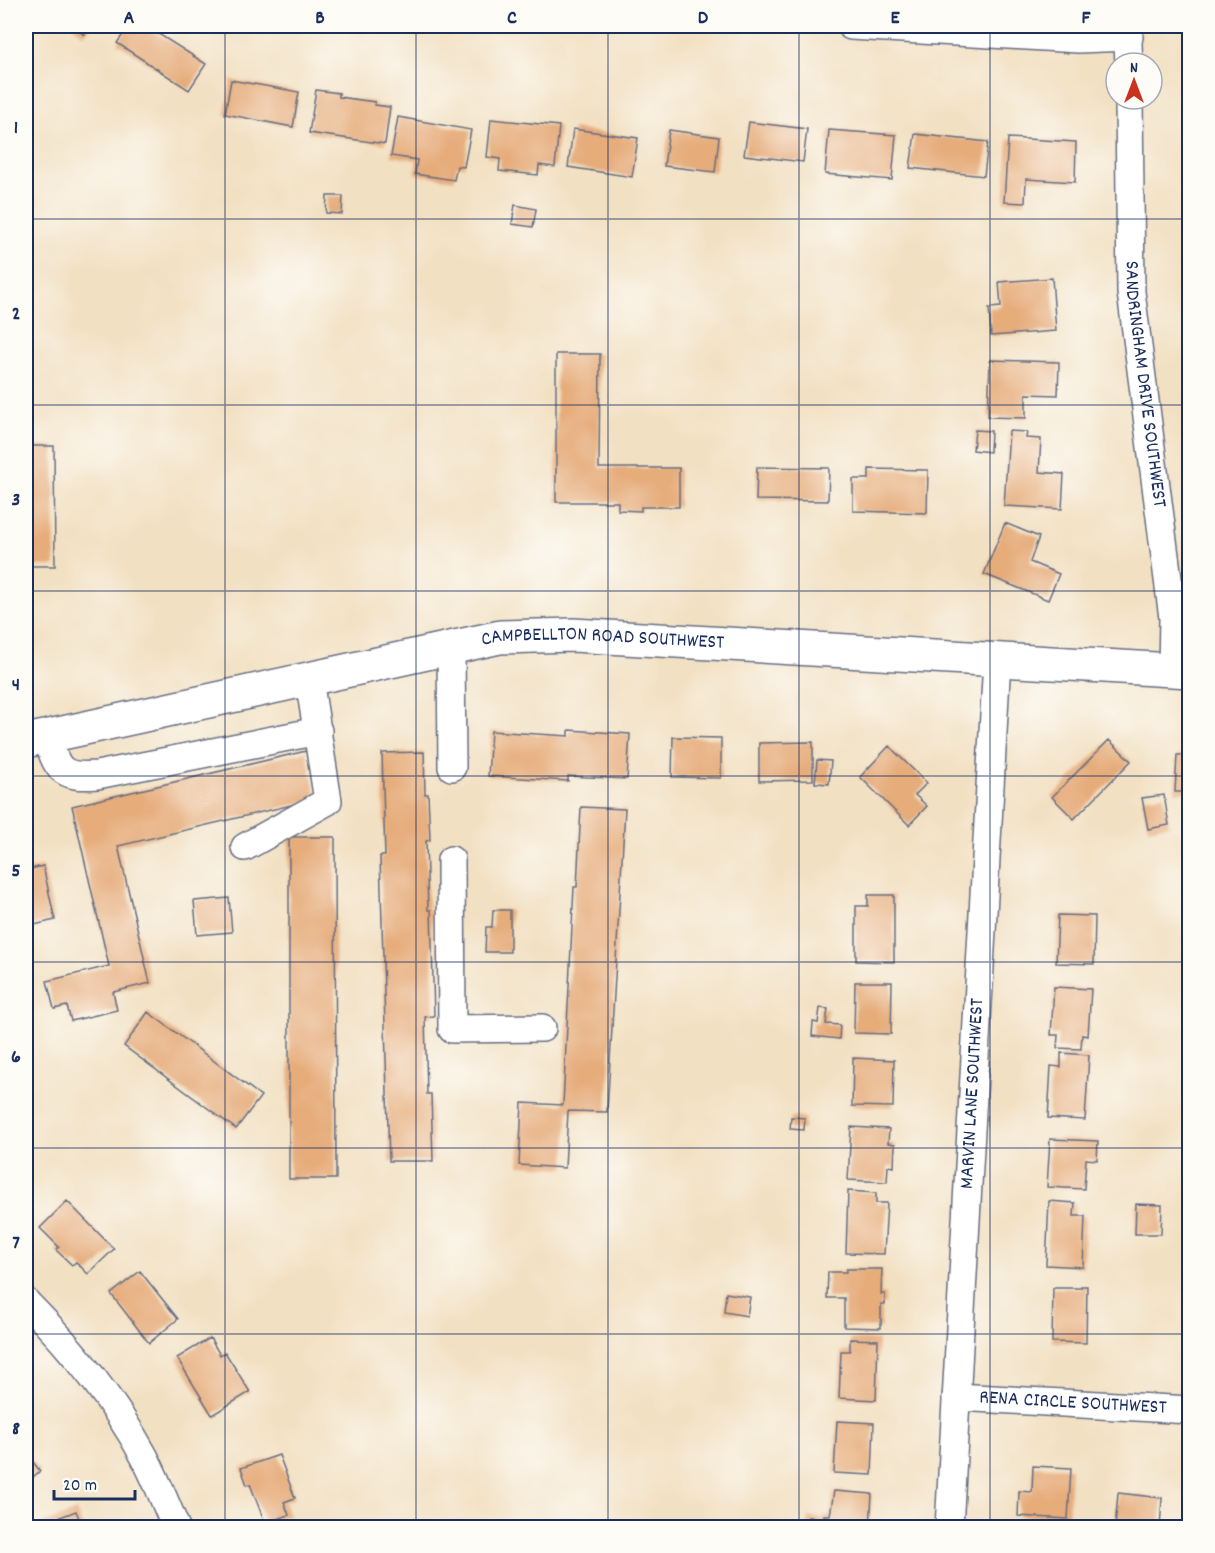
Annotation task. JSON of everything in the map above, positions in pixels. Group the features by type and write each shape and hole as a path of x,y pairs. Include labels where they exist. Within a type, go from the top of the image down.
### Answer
{"main road":[{"name":"CAMPBELLTON ROAD SOUTHWEST","path":"36,739 500,637 573,635 1181,671"}],"street":[{"path":"851,26 1128,42"},
{"name":"SANDRINGHAM DRIVE SOUTHWEST","path":"1129,111 1131,292 1181,671"},
{"path":"451,648 452,767"},
{"name":"MARVIN LANE SOUTHWEST","path":"949,1527 997,660"},
{"path":"244,847 328,801 309,679"},
{"path":"36,739 56,764 68,773 80,777 318,731"},
{"path":"451,860 452,1029 542,1028"},
{"path":"26,1302 96,1381 143,1455 176,1527"},
{"name":"RENA CIRCLE SOUTHWEST","path":"956,1397 1190,1410"}],"building":[{"path":"72,26 92,26 84,35"},
{"path":"129,26 146,26 206,64 189,90 117,43"},
{"path":"231,80 299,92 293,127 225,114"},
{"path":"316,90 339,93 339,97 375,102 375,105 390,107 385,144 309,133"},
{"path":"398,117 471,130 464,167 457,166 454,180 415,174 417,160 391,156"},
{"path":"491,119 559,126 555,167 539,165 538,175 499,171 500,159 487,157"},
{"path":"749,122 807,129 803,162 744,155"},
{"path":"573,129 638,138 632,177 568,167"},
{"path":"669,130 719,137 715,172 664,166"},
{"path":"829,130 896,135 892,180 825,174"},
{"path":"915,134 988,142 984,176 910,168"},
{"path":"1008,138 1076,142 1075,182 1026,179 1025,203 1004,202"},
{"path":"327,196 343,196 342,214 326,213"},
{"path":"515,205 536,209 533,227 512,224"},
{"path":"1052,278 1056,331 991,336 989,308 1001,307 999,282"},
{"path":"556,354 600,354 599,468 679,468 679,507 641,507 641,511 618,510 618,502 556,502"},
{"path":"990,360 1059,362 1058,395 1026,394 1026,418 988,417"},
{"path":"975,430 991,431 990,452 973,450"},
{"path":"1009,431 1027,432 1026,438 1041,439 1039,472 1064,474 1062,509 1004,506"},
{"path":"26,446 54,446 55,566 26,566"},
{"path":"757,467 829,468 828,501 756,500"},
{"path":"869,469 928,470 927,513 853,511 853,479 869,479"},
{"path":"1005,523 1039,537 1030,562 1059,574 1048,600 984,574"},
{"path":"569,730 630,734 627,779 568,776 568,781 488,776 491,731 569,736"},
{"path":"673,737 721,738 721,778 672,777"},
{"path":"1109,740 1131,761 1074,819 1052,797"},
{"path":"813,742 813,780 759,781 759,743"},
{"path":"889,746 927,783 915,795 927,806 909,825 860,777"},
{"path":"306,751 317,799 118,846 150,983 113,992 117,1010 71,1021 67,1006 54,1009 47,981 109,966 72,806"},
{"path":"424,752 425,794 428,794 430,840 426,841 428,910 431,910 434,1016 425,1017 427,1094 431,1094 433,1161 389,1161 380,856 385,856 382,753"},
{"path":"1177,755 1190,755 1190,792 1175,792"},
{"path":"817,760 831,761 829,784 815,783"},
{"path":"1164,795 1169,825 1148,829 1142,798"},
{"path":"581,807 625,809 607,1112 568,1111 565,1168 519,1165 522,1103 563,1105 574,887 577,887"},
{"path":"289,837 335,837 336,1179 289,1179"},
{"path":"43,866 55,920 26,927 26,870"},
{"path":"868,895 894,895 894,962 856,961 856,906 868,906"},
{"path":"229,898 232,932 197,935 194,901"},
{"path":"493,910 510,910 510,952 485,952 486,927 492,927"},
{"path":"1058,915 1095,916 1094,964 1056,963"},
{"path":"855,982 892,982 891,1034 854,1033"},
{"path":"1054,987 1091,989 1088,1036 1082,1035 1081,1049 1057,1048 1058,1035 1051,1035"},
{"path":"820,1008 828,1009 826,1024 840,1025 839,1039 812,1036 813,1022 818,1023"},
{"path":"148,1012 261,1096 236,1129 124,1046"},
{"path":"1061,1053 1089,1055 1085,1120 1048,1118 1051,1066 1061,1067"},
{"path":"853,1058 894,1060 893,1107 852,1106"},
{"path":"791,1117 805,1118 804,1130 790,1129"},
{"path":"851,1127 889,1129 888,1143 895,1144 894,1167 888,1166 887,1182 848,1180"},
{"path":"1050,1139 1098,1141 1097,1160 1086,1159 1084,1189 1047,1187"},
{"path":"848,1191 876,1193 876,1203 887,1203 884,1254 846,1253"},
{"path":"67,1201 114,1249 88,1274 76,1262 72,1265 56,1250 59,1247 40,1228"},
{"path":"1049,1201 1075,1203 1074,1216 1085,1216 1083,1267 1046,1265"},
{"path":"1136,1204 1162,1205 1161,1234 1135,1234"},
{"path":"846,1269 882,1269 881,1294 885,1294 885,1304 881,1304 881,1328 844,1327 844,1298 827,1298 828,1272 846,1272"},
{"path":"140,1271 178,1319 149,1343 111,1294"},
{"path":"1081,1286 1087,1286 1086,1343 1052,1342 1053,1288 1081,1288"},
{"path":"726,1293 750,1297 747,1316 724,1312"},
{"path":"210,1338 220,1355 225,1352 250,1392 212,1415 177,1358"},
{"path":"850,1339 878,1340 876,1400 839,1398 841,1351 850,1351"},
{"path":"837,1421 874,1423 872,1475 834,1473"},
{"path":"26,1453 40,1471 26,1483"},
{"path":"279,1455 295,1498 284,1502 289,1515 265,1523 250,1484 247,1485 241,1468"},
{"path":"1033,1466 1071,1468 1068,1519 1018,1516 1019,1491 1032,1492"},
{"path":"834,1491 872,1494 870,1528 807,1528 808,1517 824,1518 824,1515 830,1515"},
{"path":"1118,1493 1162,1498 1160,1528 1115,1528"},
{"path":"76,1511 83,1528 34,1528 34,1527"}]}
